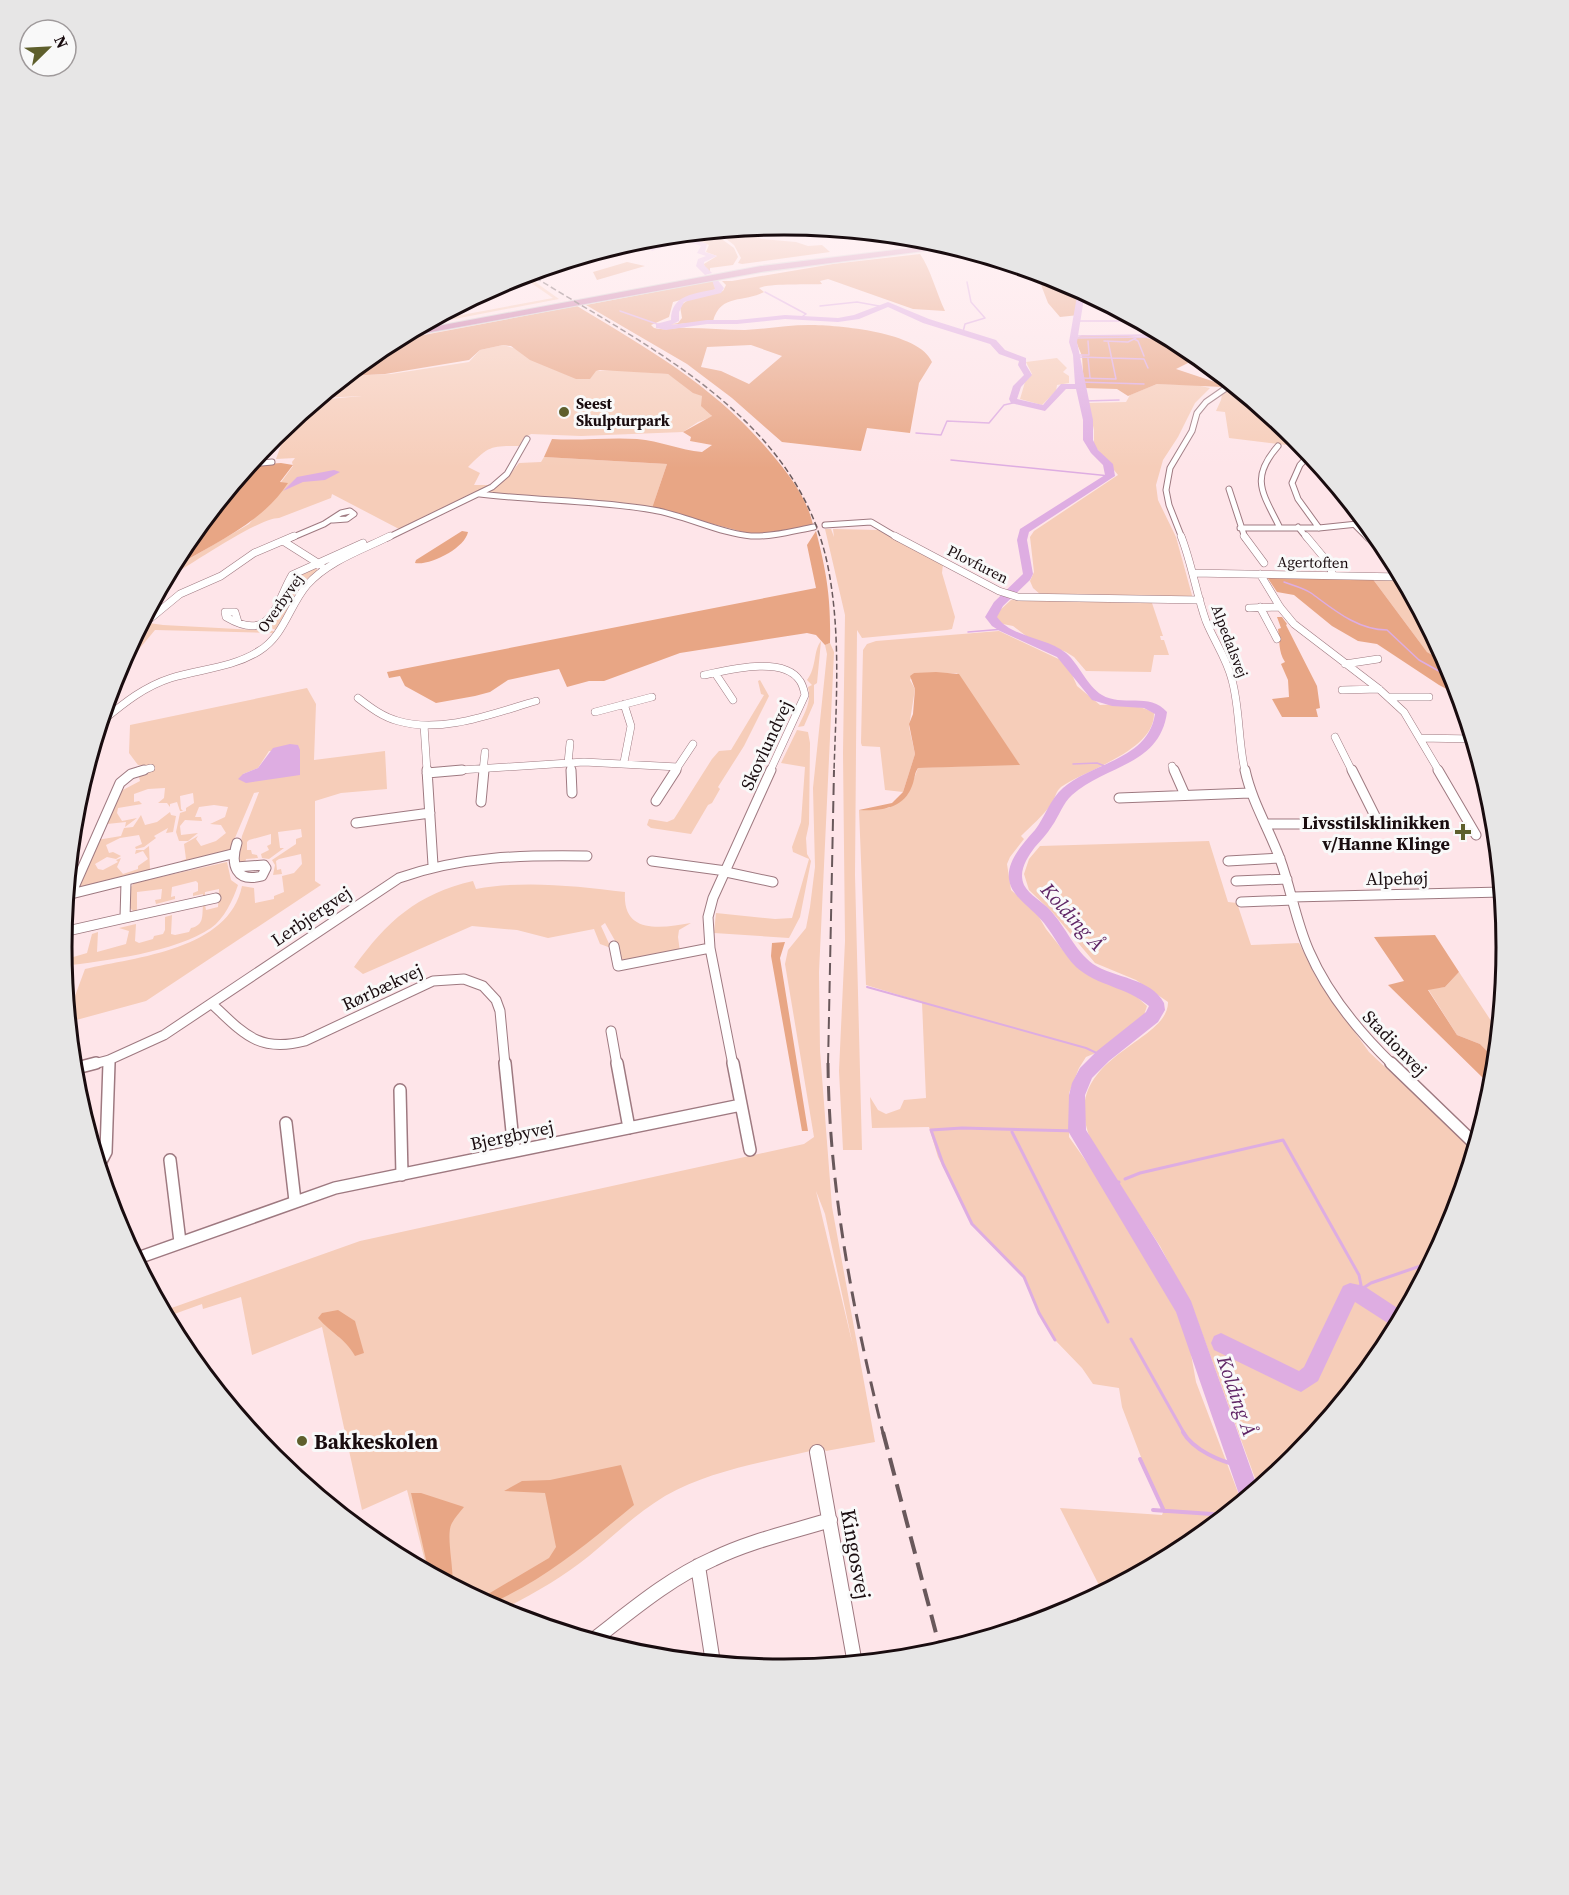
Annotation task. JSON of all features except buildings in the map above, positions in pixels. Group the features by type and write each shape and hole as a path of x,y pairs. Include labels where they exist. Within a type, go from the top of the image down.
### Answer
{"highway":[{"path":"434,327 625,291"},
{"path":"425,332 644,291"}],"street":[{"name":"Alpedalsvej","path":"1226,389 1200,408 1192,431 1170,468 1167,478 1169,505 1185,542 1206,620 1227,663 1233,682 1240,750 1250,793 1280,858 1308,950"},
{"name":"Overbyvej","path":"112,713 155,684 226,666 260,651 281,631 303,589 326,568 480,494 502,479 527,440"},
{"path":"1278,446 1260,467 1259,477 1260,485 1279,526"},
{"path":"1304,461 1294,471 1292,482 1299,499 1319,528"},
{"path":"263,463 272,462"},
{"path":"1229,489 1237,506 1240,528 1264,563"},
{"path":"480,494 530,500 597,502 656,510 748,536 775,535 814,527"},
{"path":"154,616 180,594 221,576 254,553 333,520"},
{"name":"Plovfuren","path":"825,525 875,523 885,531 1002,592 1014,596 1200,600"},
{"path":"1240,528 1279,526 1319,528 1355,525 1364,534"},
{"path":"1298,527 1326,560 1332,572"},
{"path":"238,622 258,624 270,619 279,607 292,576 379,536"},
{"path":"282,541 326,568"},
{"name":"Agertoften","path":"1193,573 1392,575"},
{"name":"Agertoften","path":"1260,574 1280,607 1294,624 1379,689 1404,712 1476,835"},
{"path":"1249,608 1280,607"},
{"path":"1260,608 1277,639"},
{"path":"1345,664 1378,659"},
{"name":"Skovlundvej","path":"704,675 747,666 772,666 787,671 799,679 806,695 713,898 708,917 710,948 750,1150"},
{"path":"715,673 733,700"},
{"path":"1342,690 1379,689"},
{"path":"595,712 652,697"},
{"path":"1390,698 1429,697"},
{"path":"357,698 374,713 384,718 396,722 424,725 444,724 536,701"},
{"path":"624,704 632,718 633,725 624,762"},
{"path":"424,725 433,865"},
{"path":"1335,737 1379,824"},
{"path":"1420,738 1465,739"},
{"path":"570,743 572,793"},
{"path":"656,801 693,744"},
{"path":"481,802 484,752"},
{"path":"427,773 570,763 624,762 678,767"},
{"path":"1172,766 1185,795"},
{"path":"76,880 120,783 131,774 151,768"},
{"path":"131,774 138,782"},
{"path":"1119,798 1250,793"},
{"path":"356,823 430,813"},
{"path":"1264,824 1433,824"},
{"path":"236,867 232,854 237,843"},
{"path":"75,894 232,854"},
{"name":"Lerbjergvej","path":"83,1067 109,1059 164,1035 382,887 399,878 433,865 512,855 586,856"},
{"path":"1228,861 1280,858"},
{"path":"652,861 726,871 773,882"},
{"path":"1236,881 1287,879"},
{"path":"124,918 126,882"},
{"name":"Alpehøj","path":"1292,898 1494,892"},
{"path":"73,930 216,898"},
{"path":"1241,902 1292,898"},
{"path":"614,946 618,966 710,948"},
{"name":"Stadionvej","path":"1308,950 1329,990 1366,1039 1471,1140"},
{"name":"Rørbækvej","path":"212,1004 253,1042 267,1047 284,1047 305,1041 433,981 454,978 482,985 495,996 500,1011 514,1151"},
{"path":"611,1031 629,1128"},
{"path":"104,1156 106,1152 109,1059"},
{"path":"400,1090 402,1175"},
{"name":"Bjergbyvej","path":"142,1256 335,1188 741,1105"},
{"path":"286,1123 295,1201"},
{"path":"170,1160 180,1242"},
{"name":"Kingosvej","path":"817,1452 854,1656"},
{"path":"599,1636 667,1585 698,1566 734,1549 830,1520"},
{"path":"698,1566 712,1656"}],"shaded area":[{"path":"543,291 548,291 559,299 445,321 453,317 553,298"},
{"path":"658,291 712,291 673,302 669,317 651,325 662,329 745,330 809,325 857,329 877,332 912,344 924,352 932,362 919,383 910,433 867,428 861,451 782,442 732,398 687,364 586,305","holes":["751,345 782,356 749,384 721,371 701,367 707,347"]},
{"path":"721,291 764,292 727,302 717,312 713,321 667,325 678,323 682,318 680,306 688,300"},
{"path":"863,291 937,291 945,311 913,309"},
{"path":"1044,291 1063,291 1082,300 1079,315 1060,317 1048,303"},
{"path":"577,306 683,373 731,411 787,473 803,498 813,525 766,534 747,533 652,508 667,464 544,457 552,439 637,439 702,452 712,445 690,441 691,437 683,432 712,416 701,406 702,396 693,393 668,374 600,370 596,371 590,379 576,379 530,360 511,346 503,345 480,350 469,360 385,374 360,375 419,336"},
{"path":"1082,335 1131,336 1157,340 1190,362 1176,369 1215,382 1223,387 1157,384 1128,396 1117,389 1084,388 1082,356 1075,339"},
{"path":"503,345 596,371 668,374 702,396 712,417 698,422 683,432 581,436 531,434 524,438 519,446 502,446 486,451 468,467 480,473 474,485 491,485 399,529 332,494 331,498 255,526 180,570 187,560 249,524 293,466 292,462 295,458 276,459 282,443 331,399 362,396 333,397 351,382 360,375 391,374 469,362 480,350"},
{"path":"1057,358 1067,368 1063,372 1069,376 1069,383 1057,385 1056,391 1042,405 1020,399 1025,382 1032,374 1026,362"},
{"path":"1157,384 1196,385 1210,388 1195,403 1178,437 1163,460 1156,485 1158,500 1176,537 1193,599 1041,595 1033,588 1030,581 1034,572 1030,537 1034,531 1118,475 1094,445 1094,430 1088,403 1126,402 1130,395"},
{"path":"1228,390 1289,445 1229,438 1225,412 1216,411 1222,394"},
{"path":"544,457 667,464 652,508 487,493 507,478 519,463 541,462"},
{"path":"262,464 293,465 280,482 288,483 277,497 250,522 187,560 219,514"},
{"path":"334,470 340,472 325,480 303,482 283,491 297,477"},
{"path":"825,529 831,529 834,537 833,529 878,530 943,564 942,573 955,617 952,629 947,630 862,638 857,630 855,875 862,1150 843,1150 839,1071 845,941 843,753 845,615"},
{"path":"462,531 468,532 461,544 454,550 429,562 415,563 416,560"},
{"path":"816,531 826,574 829,600 830,643 825,645 816,635 807,633 680,653 604,681 589,681 567,687 559,669 508,680 490,692 436,703 405,686 400,676 389,678 387,672 816,588 807,545"},
{"path":"313,567 318,570 279,626 300,589 311,575 299,587 276,630 273,629 267,623 278,614 290,582 294,582 290,581 291,579"},
{"path":"1267,577 1372,578 1427,652 1435,657 1449,690 1377,644 1358,641 1332,626 1294,595 1277,592"},
{"path":"1372,578 1394,578 1435,657 1427,652"},
{"path":"1011,600 1152,603 1163,636 1160,636 1161,640 1164,640 1169,655 1154,655 1151,672 1086,671 1074,657 1066,652 1029,638 1013,626 1003,624 996,619 997,613"},
{"path":"1277,617 1282,617 1287,624 1317,686 1320,708 1316,709 1318,717 1282,717 1272,699 1289,697 1288,680 1281,664 1285,662 1280,650 1278,629 1281,628"},
{"path":"150,623 274,631 273,633 155,630 136,653"},
{"path":"999,631 1067,663 1077,686 1100,705 1135,706 1154,713 1151,726 1143,738 1131,749 1059,789 1041,817 1021,836 1024,839 1007,864 1011,890 1036,912 1046,929 1073,963 1084,972 1119,985 1147,1006 1144,1015 1098,1052 1086,1057 1079,1068 1069,1093 1069,1137 1105,1188 1179,1316 1189,1343 1196,1382 1239,1495 1180,1540 1141,1565 1100,1587 1060,1508 1162,1515 1164,1510 1140,1460 1141,1457 1122,1407 1119,1388 1093,1384 1082,1368 1055,1340 1039,1313 1024,1277 974,1227 938,1157 929,1127 872,1128 870,1097 878,1110 886,1114 900,1109 904,1100 926,1098 922,1002 866,985 859,810 889,808 908,794 918,768 1019,764 957,673 914,673 910,680 915,689 909,727 915,754 903,792 885,790 880,747 862,746 861,743 863,650 867,644 876,641"},
{"path":"821,641 817,683 814,685 814,703 804,726 798,727 808,703 808,687 812,685 807,680"},
{"path":"830,643 834,652 819,972 820,1051 832,1207 875,1442 826,1451 823,1448 763,1462 722,1472 683,1487 665,1496 626,1524 568,1572 510,1605 469,1587 426,1563 407,1490 362,1510 322,1327 252,1355 241,1297 203,1309 202,1304 174,1314 170,1309 360,1241 804,1144 814,1137 785,964 788,950 806,928 810,907 815,867 813,788 827,654 825,645","holes":["816,1191 825,1214 853,1346"]},
{"path":"914,673 959,674 1020,765 918,768 912,786 903,800 883,809 859,810 892,803 903,792 915,754 909,724 913,714 915,689 910,676"},
{"path":"760,680 769,696 744,746 718,787 720,789 691,834 651,828 647,825 649,819 667,822 674,819 712,759 719,751 731,750 764,695 761,694 758,681"},
{"path":"307,688 316,704 314,760 385,751 387,789 341,793 315,801 315,881 321,885 146,1001 76,1020 74,996 85,969 154,954 200,937 219,924 234,907 242,886 254,888 255,903 274,899 274,896 284,892 282,876 294,873 302,864 301,854 279,859 276,861 277,870 281,869 282,874 273,875 275,865 272,860 296,844 296,839 302,837 301,829 278,832 280,848 284,848 269,859 262,858 261,854 269,850 267,846 271,844 271,834 249,840 247,850 251,850 252,854 257,855 258,858 246,859 245,863 237,861 242,836 259,792 254,793 229,852 181,866 181,861 186,859 184,844 198,836 196,839 201,846 216,841 226,833 221,825 210,824 225,817 228,807 214,805 199,807 195,817 201,817 202,821 185,820 180,826 181,835 198,833 188,841 179,841 176,832 180,813 186,811 186,808 194,803 193,793 180,796 183,811 180,811 177,802 170,804 170,807 167,803 158,803 164,798 165,788 148,789 134,794 134,802 139,801 142,804 118,808 117,813 122,821 137,818 125,827 126,822 107,824 103,835 99,836 119,792 140,781 141,765 138,765 129,753 130,725","holes":["300,750 300,775 243,774 258,768 269,751"]},
{"path":"797,730 808,732 810,743 809,824 806,838 807,854 811,861 800,917 789,938 714,933 716,913 775,919 792,918 809,859 793,852 792,847 801,822 805,767 781,763"},
{"path":"290,744 298,745 300,750 300,775 246,783 238,779 243,774 258,768 273,748"},
{"path":"170,812 171,815 176,816 173,832 166,833 168,828 154,836 156,838 144,847 136,849 135,847 142,844 139,835 120,838 106,845 109,853 113,852 121,856 116,859 107,857 95,864 98,869 103,870 121,858 117,867 123,874 138,869 138,866 148,859 143,851 135,854 136,850 144,850 149,846 150,870 84,888 80,886 79,882 97,840 121,836 124,828 133,827 141,815 145,825 157,822"},
{"path":"1209,841 1228,902 1237,903 1251,945 1299,943 1317,979 1369,1052 1469,1145 1443,1220 1402,1304 1350,1381 1320,1417 1256,1481 1194,1311 1160,1246 1093,1145 1084,1115 1088,1092 1099,1072 1151,1030 1163,1017 1168,1002 1136,980 1095,963 1053,913 1029,890 1024,874 1029,859 1040,846"},
{"path":"227,862 231,880 238,885 228,909 220,920 196,936 140,954 73,965 72,957 87,953 92,934 98,932 97,952 126,944 129,931 119,928 136,924 135,941 139,943 163,934 165,917 172,915 171,934 175,935 189,932 191,928 200,923 203,905 206,910 218,907 219,889 205,892 205,897 203,894 193,896 193,893 198,891 196,881 172,887 171,897 175,896 175,899 156,904 155,900 161,899 162,889 137,892 137,911 134,912 130,908 131,887 134,883"},
{"path":"473,881 476,889 531,884 625,892 626,906 630,916 637,922 657,927 691,923 679,930 680,952 623,962 620,960 618,946 605,923 601,926 611,948 600,944 594,929 548,938 517,930 472,926 363,974 354,967 391,923 405,912 435,893"},
{"path":"1435,935 1459,972 1445,987 1428,990 1457,1035 1480,1044 1489,1053 1485,1078 1388,985 1404,981 1374,937"},
{"path":"785,942 780,958 808,1131 802,1131 771,956 772,943"},
{"path":"1459,972 1492,1023 1489,1053 1480,1044 1457,1035 1428,989 1445,987"},
{"path":"338,1310 355,1321 364,1353 355,1356 347,1344 318,1318 322,1313"},
{"path":"621,1465 634,1505 581,1548 529,1584 498,1600 487,1595 549,1558 556,1547 545,1493 504,1491 522,1481 550,1480"},
{"path":"411,1493 421,1493 464,1507 450,1528 452,1578 427,1564"}],"waterway":[{"name":"Kolding Å","path":"716,291 682,301 677,305 675,321 659,326 666,328 707,322 737,322 785,317 838,320 856,317 888,304 926,321 993,342 1002,352 1023,360 1022,365 1028,375 1017,386 1014,401 1045,408 1064,386 1080,387"},
{"path":"963,332 965,324 985,318 971,302 969,291"},
{"path":"765,292 806,314 803,316"},
{"name":"Kolding Å","path":"1080,299 1073,342 1077,355 1080,387"},
{"path":"820,306 857,302 879,306"},
{"path":"620,311 660,325"},
{"path":"1077,321 1124,321"},
{"path":"1076,336 1148,335"},
{"path":"1074,338 1148,337 1156,339"},
{"path":"1108,341 1128,342 1134,339"},
{"path":"1134,339 1138,341 1144,356"},
{"path":"1077,355 1089,355 1088,341"},
{"path":"1104,341 1108,341"},
{"path":"1108,341 1112,358"},
{"path":"1078,357 1112,358"},
{"path":"1088,358 1090,378"},
{"path":"1079,378 1116,379 1112,358"},
{"path":"1112,358 1144,359 1148,368"},
{"path":"1079,382 1144,384"},
{"name":"Kolding Å","path":"1080,387 1088,420 1088,440 1094,451 1108,464 1110,476 1024,531 1022,540 1028,574 998,604 991,617 1004,629 1061,655 1096,697 1112,702 1145,705 1161,712 1159,727 1151,740 1125,760 1079,783 1064,795 1045,826 1023,853 1016,868 1015,877 1021,892 1048,917 1081,962 1096,973 1139,990 1156,1003 1157,1010 1152,1017 1103,1056 1086,1073 1077,1095 1077,1131 1150,1248 1184,1308 1247,1489"},
{"path":"1084,401 1119,400"},
{"path":"916,433 941,435 947,421 989,423 1004,405 1017,402"},
{"path":"951,460 1110,476"},
{"path":"1284,582 1308,591 1356,623 1387,630 1419,660 1442,673"},
{"path":"968,632 1004,629"},
{"path":"1073,764 1097,763 1110,768"},
{"path":"867,987 1086,1048 1103,1056"},
{"path":"1055,1340 1039,1313 1024,1277 972,1224 943,1164 931,1130 962,1128 1077,1131"},
{"path":"1012,1132 1108,1322"},
{"path":"1125,1179 1140,1173 1283,1140 1359,1275 1361,1285 1354,1291"},
{"path":"1112,1185 1119,1182"},
{"path":"1357,1292 1371,1283 1423,1265"},
{"path":"1221,1343 1301,1382 1311,1374 1350,1292 1357,1292 1394,1316"},
{"path":"1131,1339 1184,1433"},
{"path":"1183,1432 1200,1450 1225,1462 1241,1466"},
{"path":"1140,1459 1164,1511"},
{"path":"1153,1510 1164,1511"},
{"path":"1164,1511 1216,1514"}],"railway":[{"path":"558,291 669,360 713,392 753,429 787,470 813,518 829,572 833,597 836,647 834,771"},
{"path":"828,1064 834,770"},
{"path":"828,1064 829,1110 838,1203 853,1296 883,1433"},
{"path":"883,1432 939,1643"}],"place":[{"name":"Seest Skulpturpark","path":"564,412"},
{"name":"Livsstilsklinikken v/Hanne Klinge","path":"1463,832"},
{"name":"Bakkeskolen","path":"302,1441"}]}
